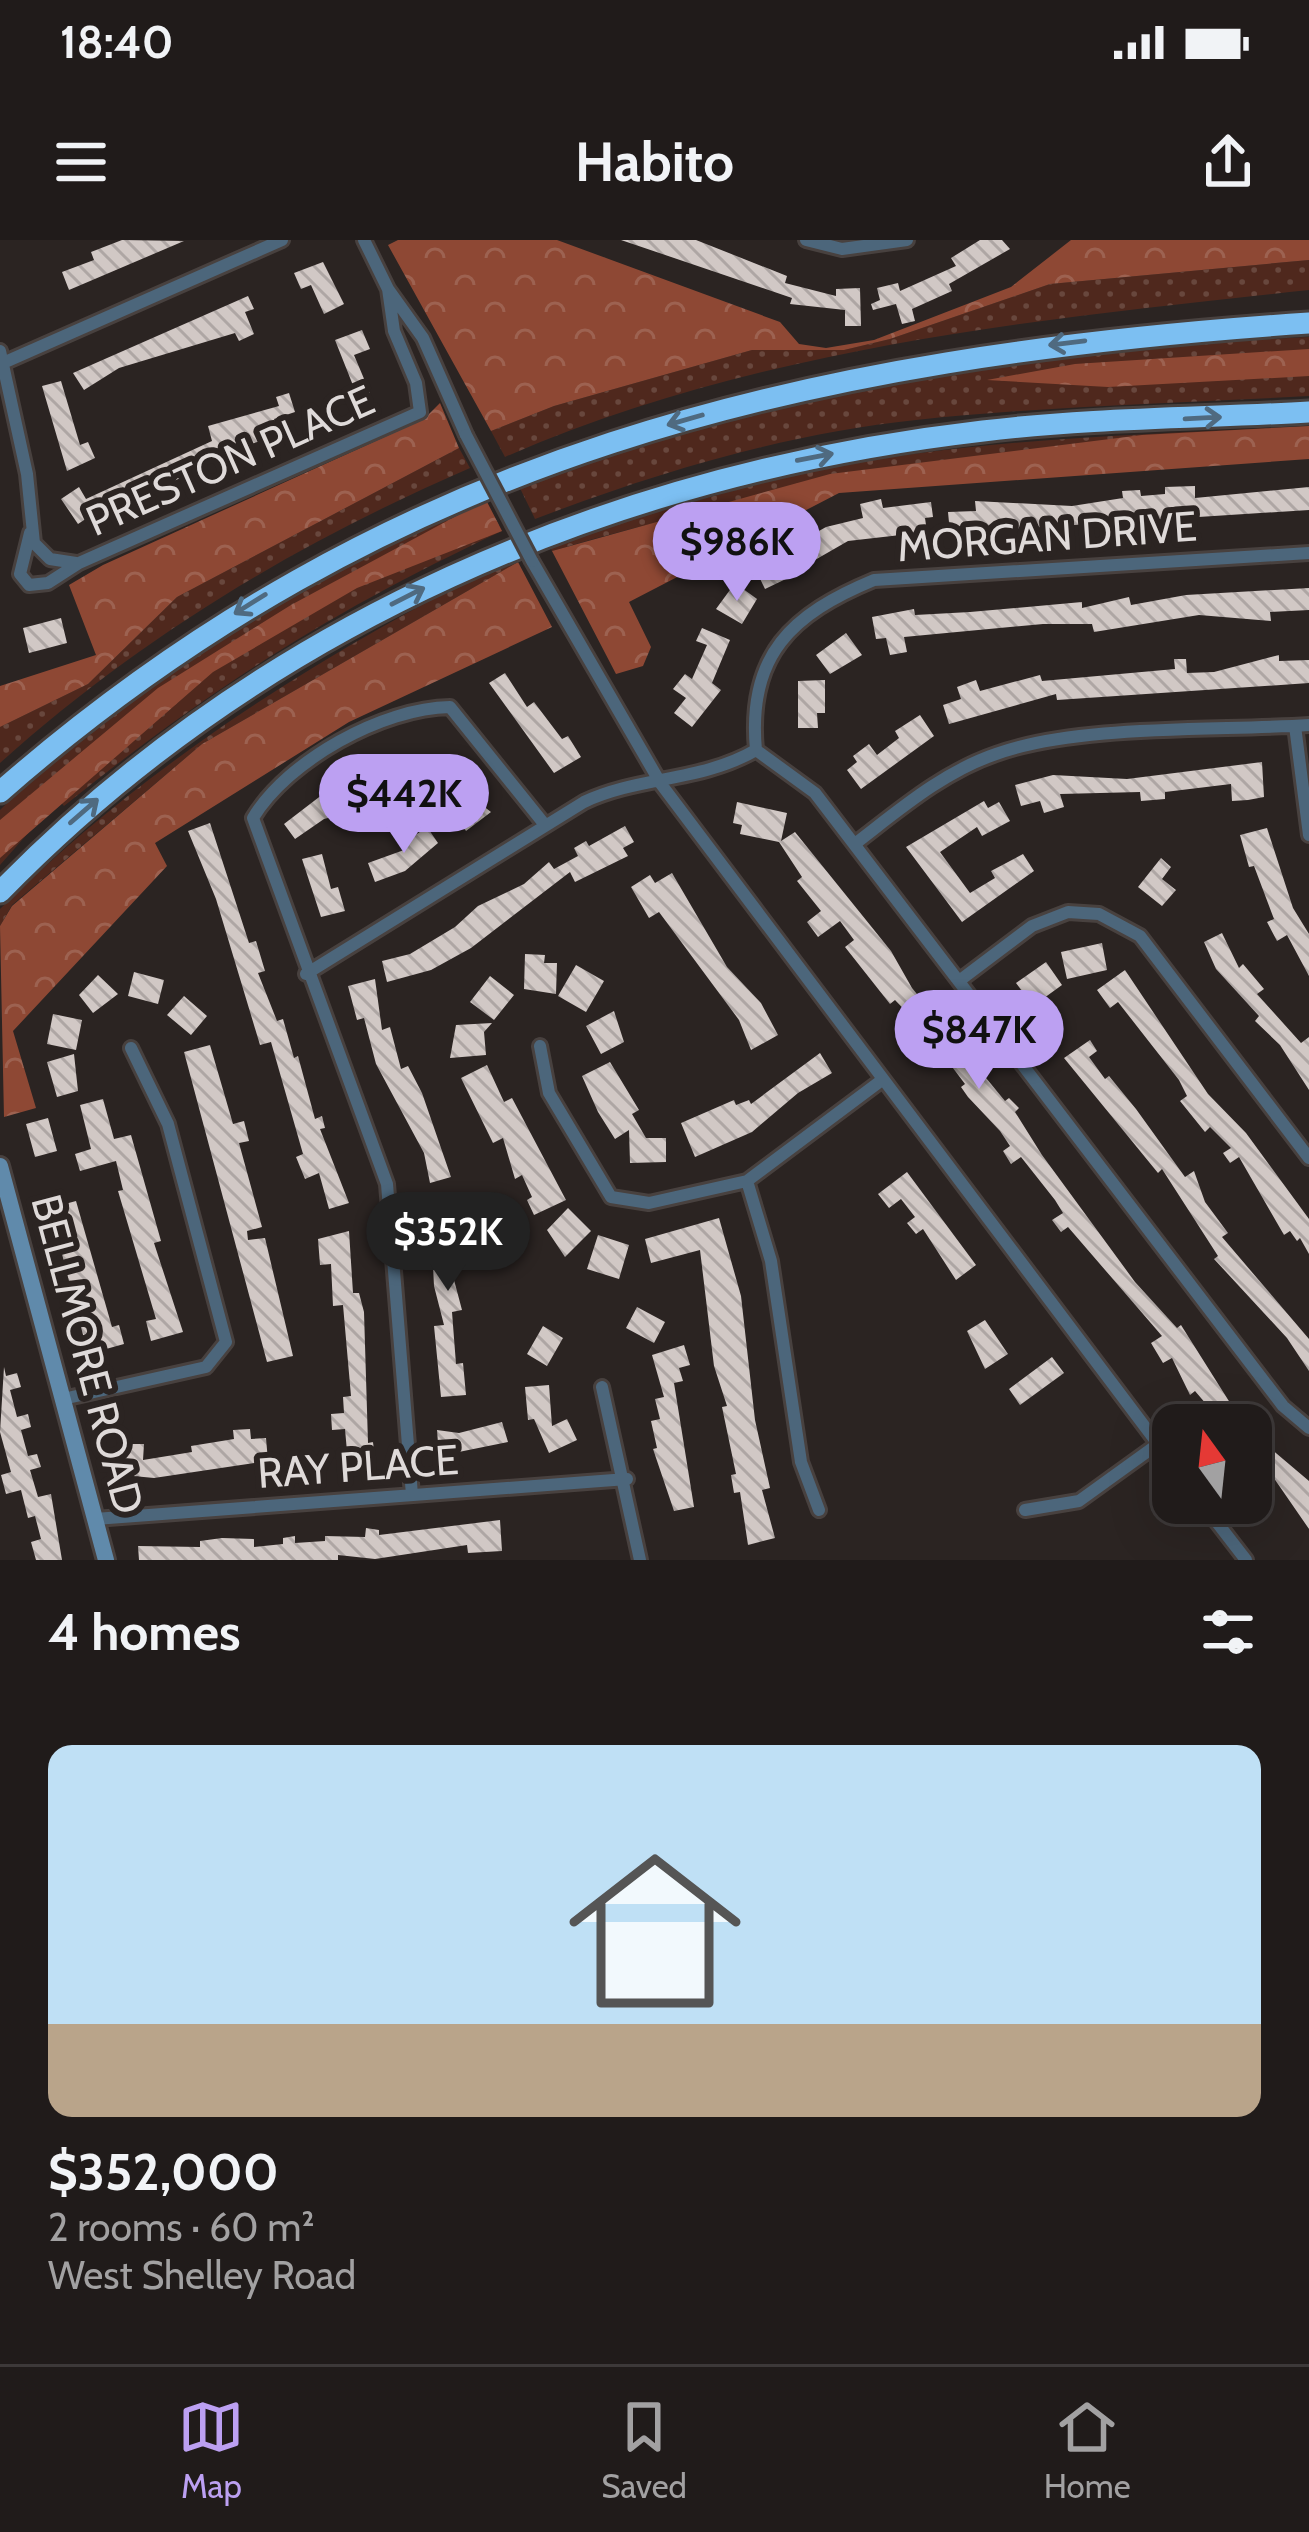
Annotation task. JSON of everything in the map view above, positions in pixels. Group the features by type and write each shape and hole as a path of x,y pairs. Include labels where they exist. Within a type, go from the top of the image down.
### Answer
{"highway":[{"path":"0,792 119,694 266,594 404,522 560,458 718,410 964,358 1126,336 1309,323"},
{"path":"0,892 139,764 286,661 434,583 584,520 748,471 908,441 987,430 1309,412"}],"main road":[{"name":"BELLMORE ROAD","path":"0,1166 4,1196 106,1560"}],"street":[{"path":"80,562 48,583 29,585 19,566 30,532 27,474 2,357 282,240"},
{"path":"364,240 388,289 423,338 466,435 532,561 661,784 1152,1436"},
{"path":"806,240 842,249 907,240"},
{"name":"PRESTON PLACE","path":"80,562 421,412 416,383 394,331 388,289"},
{"path":"30,532 50,560 80,562"},
{"name":"MORGAN DRIVE","path":"755,750 752,716 773,650 815,604 874,580 1309,553"},
{"path":"412,1495 387,1184 305,974 253,818 268,794 340,743 419,708 450,707 545,825"},
{"path":"856,843 934,784 997,753 1076,739 1302,726 1309,835"},
{"path":"305,974 609,790 661,784 710,771 755,750 803,784 856,843 1282,1406 1309,1429"},
{"path":"959,981 1032,926 1068,912 1099,914 1140,936 1309,1158"},
{"path":"540,1046 549,1093 611,1196 649,1203 747,1181 882,1080"},
{"path":"63,1399 206,1367 226,1342 168,1124 131,1048"},
{"path":"747,1181 771,1261 801,1462 819,1510"},
{"path":"602,1387 627,1479 640,1560"},
{"path":"1025,1510 1079,1501 1152,1448"},
{"name":"RAY PLACE","path":"95,1519 627,1479"},
{"path":"1218,1524 1246,1560"}],"shaded area":[{"path":"1309,260 1309,290 1002,327 799,363 601,419 505,457 491,431 554,406 752,350 844,350 890,339 1050,284"},
{"path":"1309,337 1309,396 1014,411 867,426 722,457 535,519 518,484 696,423 967,367 1125,347"},
{"path":"1309,426 1118,441 927,467 738,503 552,551 549,545 754,485 883,458 1065,439"},
{"path":"459,448 470,468 343,528 223,596 108,674 0,763 0,727 88,684 177,597"},
{"path":"486,500 502,531 327,622 222,688 64,806 58,799 0,865 0,810 43,768 144,688 356,555"},
{"path":"515,556 518,562 202,744 12,905 0,926 0,909 118,804 180,757 309,670"}],"green space":[{"path":"398,240 557,240 780,322 799,344 826,348 874,340 1011,287 1071,240 1309,240 1309,260 1050,284 890,339 844,350 752,350 554,406 491,431 388,245"},
{"path":"1309,349 1309,376 1108,387 987,380 1075,364"},
{"path":"440,403 459,448 177,597 88,684 0,727 0,686 96,655 69,585 103,565 424,419"},
{"path":"1309,426 1309,459 839,493 629,602 651,647 643,666 616,674 552,551 830,474 1142,435"},
{"path":"486,500 502,531 357,588 213,672 0,858 0,820 158,688 291,605"},
{"path":"518,562 552,627 349,722 155,843 167,866 13,1031 36,1108 4,1117 0,926 12,906 202,744"}],"building":[{"path":"122,240 184,241 69,290 62,272 94,260 91,252"},
{"path":"621,240 696,240 787,276 785,283 836,296 836,289 860,288 861,326 845,326 845,310 790,304 792,298"},
{"path":"980,240 1002,240 1010,249 949,284 952,291 912,309 915,321 902,324 896,304 873,310 871,304 880,300 877,288 898,283 900,291 956,266 951,258"},
{"path":"323,262 344,304 324,314 311,285 301,289 294,273"},
{"path":"248,296 254,309 245,312 254,334 239,341 235,333 119,368 84,390 73,373"},
{"path":"362,330 370,349 354,355 370,393 358,398 335,340"},
{"path":"61,381 80,445 88,442 95,458 67,471 42,386"},
{"path":"289,393 295,412 274,419 280,435 202,459 205,467 109,510 107,505 78,524 61,499 79,487 86,499 212,441 208,426 279,406 276,397"},
{"path":"1195,486 1195,498 1309,487 1309,510 950,533 948,512 976,511 975,501 1072,506 1123,498 1122,491 1140,490 1141,496 1165,494 1165,487"},
{"path":"881,499 883,508 931,502 933,517 925,518 927,532 848,541 808,564 796,544 826,527 863,518 860,504"},
{"path":"777,550 790,577 765,589 752,562"},
{"path":"735,583 757,599 742,624 716,609"},
{"path":"1309,588 1309,610 1270,612 1271,621 1199,615 1094,632 1092,624 1043,624 904,637 907,652 890,655 886,638 876,639 872,617 914,609 915,615 1082,602 1082,608 1129,597 1131,605 1186,595"},
{"path":"61,618 67,643 29,653 23,628"},
{"path":"702,628 730,640 712,683 721,690 692,727 674,713 686,698 673,689 685,674 692,679 707,645 696,641"},
{"path":"846,633 862,655 830,674 816,655"},
{"path":"1279,655 1279,661 1309,660 1309,683 1057,700 1056,694 949,724 943,705 961,699 957,687 976,680 980,691 1040,675 1042,681 1175,669 1174,659 1186,659 1187,673 1214,672"},
{"path":"505,673 527,707 534,702 562,739 568,736 581,757 554,773 489,683"},
{"path":"825,680 825,713 817,713 818,728 798,728 798,681"},
{"path":"920,715 934,736 861,789 847,770 857,762 853,756 869,744 877,755 899,738 895,731"},
{"path":"390,759 400,774 360,800 363,809 324,819 295,839 284,824 327,791 364,781 361,777"},
{"path":"461,761 478,802 491,812 466,831 456,818 460,815 442,769"},
{"path":"1262,762 1264,797 1248,800 1232,801 1231,784 1165,792 1165,799 1141,801 1140,792 1060,794 1064,807 1044,813 1040,801 1021,806 1015,785 1053,775 1127,779"},
{"path":"984,801 988,808 999,802 1010,821 982,836 977,827 940,852 970,893 995,878 991,871 1023,854 1034,871 962,922 906,847"},
{"path":"737,802 787,813 781,841 795,832 891,951 912,988 1005,1101 1009,1098 1019,1108 1015,1112 1042,1155 1135,1282 1177,1328 1181,1325 1231,1404 1206,1404 1195,1391 1190,1395 1172,1358 1163,1363 1151,1343 1162,1336 1068,1227 1061,1232 1052,1220 1063,1213 1055,1200 1021,1157 1011,1164 1003,1151 1010,1146 968,1097 961,1087 965,1084 925,1031 895,1000 890,1004 845,947 854,940 840,921 818,937 807,922 821,911 797,881 802,877 779,842 740,834 742,825 733,823"},
{"path":"210,823 249,943 256,941 265,971 258,973 277,1021 283,1019 294,1058 298,1056 315,1119 322,1116 325,1128 320,1129 349,1203 329,1209 319,1173 305,1179 296,1157 303,1154 271,1042 260,1045 216,899 188,831"},
{"path":"625,826 634,842 623,848 628,856 575,882 570,872 471,948 431,970 387,982 382,961 410,954 455,927 478,906 524,884 549,862 554,869 578,856 574,848 586,841 589,846"},
{"path":"427,827 438,843 405,871 375,882 368,863 404,850 401,845"},
{"path":"1267,828 1293,908 1309,934 1309,976 1287,935 1277,941 1267,922 1274,919 1254,866 1249,867 1240,835"},
{"path":"322,854 331,889 338,887 345,911 321,917 302,859"},
{"path":"1161,858 1171,867 1162,879 1176,890 1162,906 1138,887"},
{"path":"672,873 727,967 761,1003 778,1035 751,1050 739,1020 659,912 649,918 631,887 650,875 655,883"},
{"path":"1222,933 1239,968 1243,964 1264,989 1257,994 1301,1043 1309,1037 1309,1090 1280,1045 1255,1021 1259,1016 1216,969 1204,942"},
{"path":"1102,943 1107,970 1067,979 1061,952"},
{"path":"525,954 545,955 544,963 557,963 556,994 524,989"},
{"path":"1046,962 1062,985 1033,1006 1016,983"},
{"path":"576,965 604,981 586,1012 558,996"},
{"path":"1125,970 1208,1094 1246,1133 1309,1219 1309,1254 1300,1238 1297,1241 1290,1231 1284,1235 1239,1157 1230,1163 1223,1153 1231,1148 1210,1127 1205,1132 1180,1101 1187,1096 1179,1080 1118,1002 1110,1008 1097,990"},
{"path":"134,972 164,980 158,1004 128,996"},
{"path":"98,975 118,994 93,1013 79,995"},
{"path":"490,976 514,995 494,1020 470,1002"},
{"path":"375,979 382,1030 390,1027 401,1069 408,1066 422,1093 451,1177 430,1183 424,1153 376,1064 364,1018 357,1020 348,986"},
{"path":"184,996 207,1016 191,1035 167,1015"},
{"path":"614,1011 624,1042 601,1054 586,1026"},
{"path":"53,1014 82,1020 76,1050 47,1044"},
{"path":"492,1023 484,1032 486,1055 450,1058 456,1025"},
{"path":"1090,1040 1097,1051 1089,1057 1105,1079 1109,1076 1136,1109 1185,1177 1194,1171 1205,1202 1228,1233 1222,1237 1309,1339 1309,1371 1287,1338 1214,1259 1218,1256 1162,1169 1158,1173 1064,1058"},
{"path":"210,1045 233,1124 244,1121 249,1141 239,1143 262,1227 247,1231 248,1240 265,1238 293,1356 267,1362 184,1052"},
{"path":"820,1053 832,1073 798,1093 752,1132 695,1157 681,1123 734,1100 736,1105 749,1100 751,1104"},
{"path":"74,1054 78,1091 57,1097 47,1062"},
{"path":"610,1062 639,1110 632,1114 646,1138 666,1138 666,1162 630,1163 629,1130 615,1139 598,1112 582,1076"},
{"path":"487,1065 504,1102 512,1098 566,1200 534,1215 527,1200 532,1197 522,1175 515,1179 503,1138 493,1143 461,1078"},
{"path":"103,1099 114,1139 131,1135 161,1241 154,1243 183,1332 151,1341 146,1321 156,1319 118,1191 123,1190 116,1161 80,1171 75,1154 91,1149 80,1105"},
{"path":"48,1118 57,1151 35,1157 26,1124"},
{"path":"907,1172 976,1265 956,1280 923,1229 916,1234 907,1223 915,1217 901,1199 889,1208 878,1194"},
{"path":"457,1197 465,1260 449,1261 462,1310 452,1312 456,1364 463,1363 466,1395 441,1397 434,1326 444,1325 434,1286 432,1246 438,1246 434,1199"},
{"path":"76,1201 112,1327 119,1325 124,1344 88,1354 50,1208"},
{"path":"568,1208 591,1231 565,1257 547,1230"},
{"path":"719,1218 741,1296 755,1420 770,1488 762,1490 775,1538 748,1545 740,1492 734,1493 731,1475 736,1474 722,1407 727,1406 714,1366 700,1250 651,1263 645,1239"},
{"path":"349,1231 353,1293 359,1293 364,1312 368,1443 373,1442 375,1460 348,1463 345,1429 332,1430 331,1414 344,1413 343,1397 351,1396 343,1305 333,1306 331,1264 320,1265 318,1239"},
{"path":"598,1235 629,1245 619,1279 587,1269"},
{"path":"637,1307 665,1322 654,1343 626,1328"},
{"path":"985,1320 1008,1354 985,1369 967,1331"},
{"path":"543,1326 563,1338 547,1366 527,1354"},
{"path":"684,1345 690,1365 679,1368 683,1381 674,1383 694,1507 674,1511 653,1449 657,1448 651,1421 660,1419 655,1399 664,1397 652,1355"},
{"path":"1052,1357 1064,1373 1020,1405 1009,1389"},
{"path":"4,1367 6,1376 17,1373 21,1387 10,1390 17,1417 28,1414 31,1427 21,1430 28,1456 37,1454 41,1467 30,1470 38,1497 51,1494 62,1560 36,1560 31,1542 41,1539 35,1516 28,1518 21,1490 6,1494 1,1475 11,1472 0,1432"},
{"path":"549,1385 552,1426 567,1419 577,1440 549,1453 534,1419 528,1420 525,1387"},
{"path":"502,1422 508,1442 439,1456 437,1430 459,1433"},
{"path":"250,1429 251,1439 266,1438 268,1461 154,1478 123,1475 123,1444 144,1444 143,1460 192,1452 191,1446 234,1439 233,1430"},
{"path":"1272,1450 1309,1481 1309,1529 1272,1475"},
{"path":"500,1520 502,1551 468,1553 467,1545 375,1559 338,1555 338,1560 139,1560 138,1546 200,1547 200,1541 222,1538 254,1539 254,1547 283,1544 283,1538 295,1536 295,1543 325,1541 325,1536 365,1537 366,1528 379,1530 379,1535"}]}
